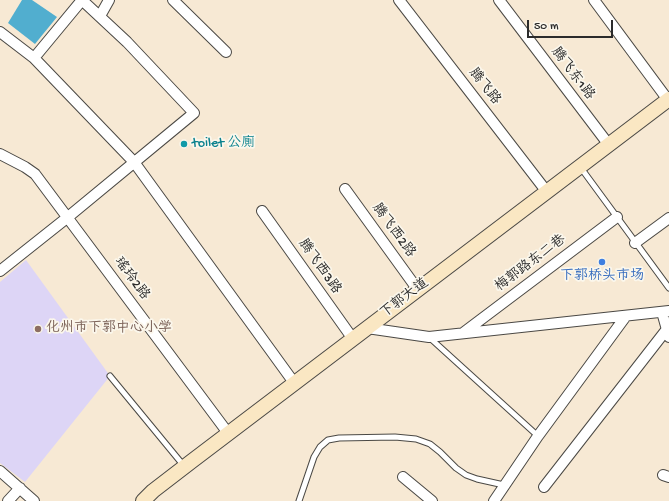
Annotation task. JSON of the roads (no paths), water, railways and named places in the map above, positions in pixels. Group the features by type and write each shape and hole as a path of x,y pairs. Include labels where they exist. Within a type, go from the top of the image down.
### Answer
{"main road":[{"name":"下郭大道","path":"143,501 153,491 228,433 609,146 668,99"}],"street":[{"path":"0,271 194,113 128,42 82,0 34,58"},
{"path":"100,16 109,0"},
{"path":"173,0 226,52"},
{"name":"腾飞路","path":"398,0 547,192"},
{"name":"腾飞东1路","path":"499,0 609,146"},
{"path":"594,0 668,99"},
{"path":"0,32 34,58 134,162 295,384"},
{"name":"瑶玲2路","path":"0,154 25,167 34,174 68,217 228,433"},
{"name":"腾飞西2路","path":"344,189 418,290"},
{"name":"腾飞西3路","path":"262,211 353,339"},
{"name":"梅郭路东二巷","path":"463,333 617,217"},
{"path":"635,242 669,218"},
{"path":"367,328 429,337 665,312 668,333 544,487"},
{"path":"494,501 538,436 626,316"},
{"path":"0,471 34,501"},
{"path":"403,477 432,501"},
{"path":"8,501 20,488"}],"lane":[{"path":"580,167 669,288"},
{"path":"429,337 538,436"},
{"path":"110,376 184,467"},
{"path":"299,501 314,457 320,447 328,440 339,438 394,436 416,439 430,444 456,468 466,475 504,485"}],"water":[{"path":"22,0 32,0 57,17 35,44 8,23"}],"place":[{"name":"toilet 公廁","path":"184,144"},
{"name":"下郭桥头市场","path":"602,262"},
{"name":"化州市下郭中心小学","path":"38,329"}]}
